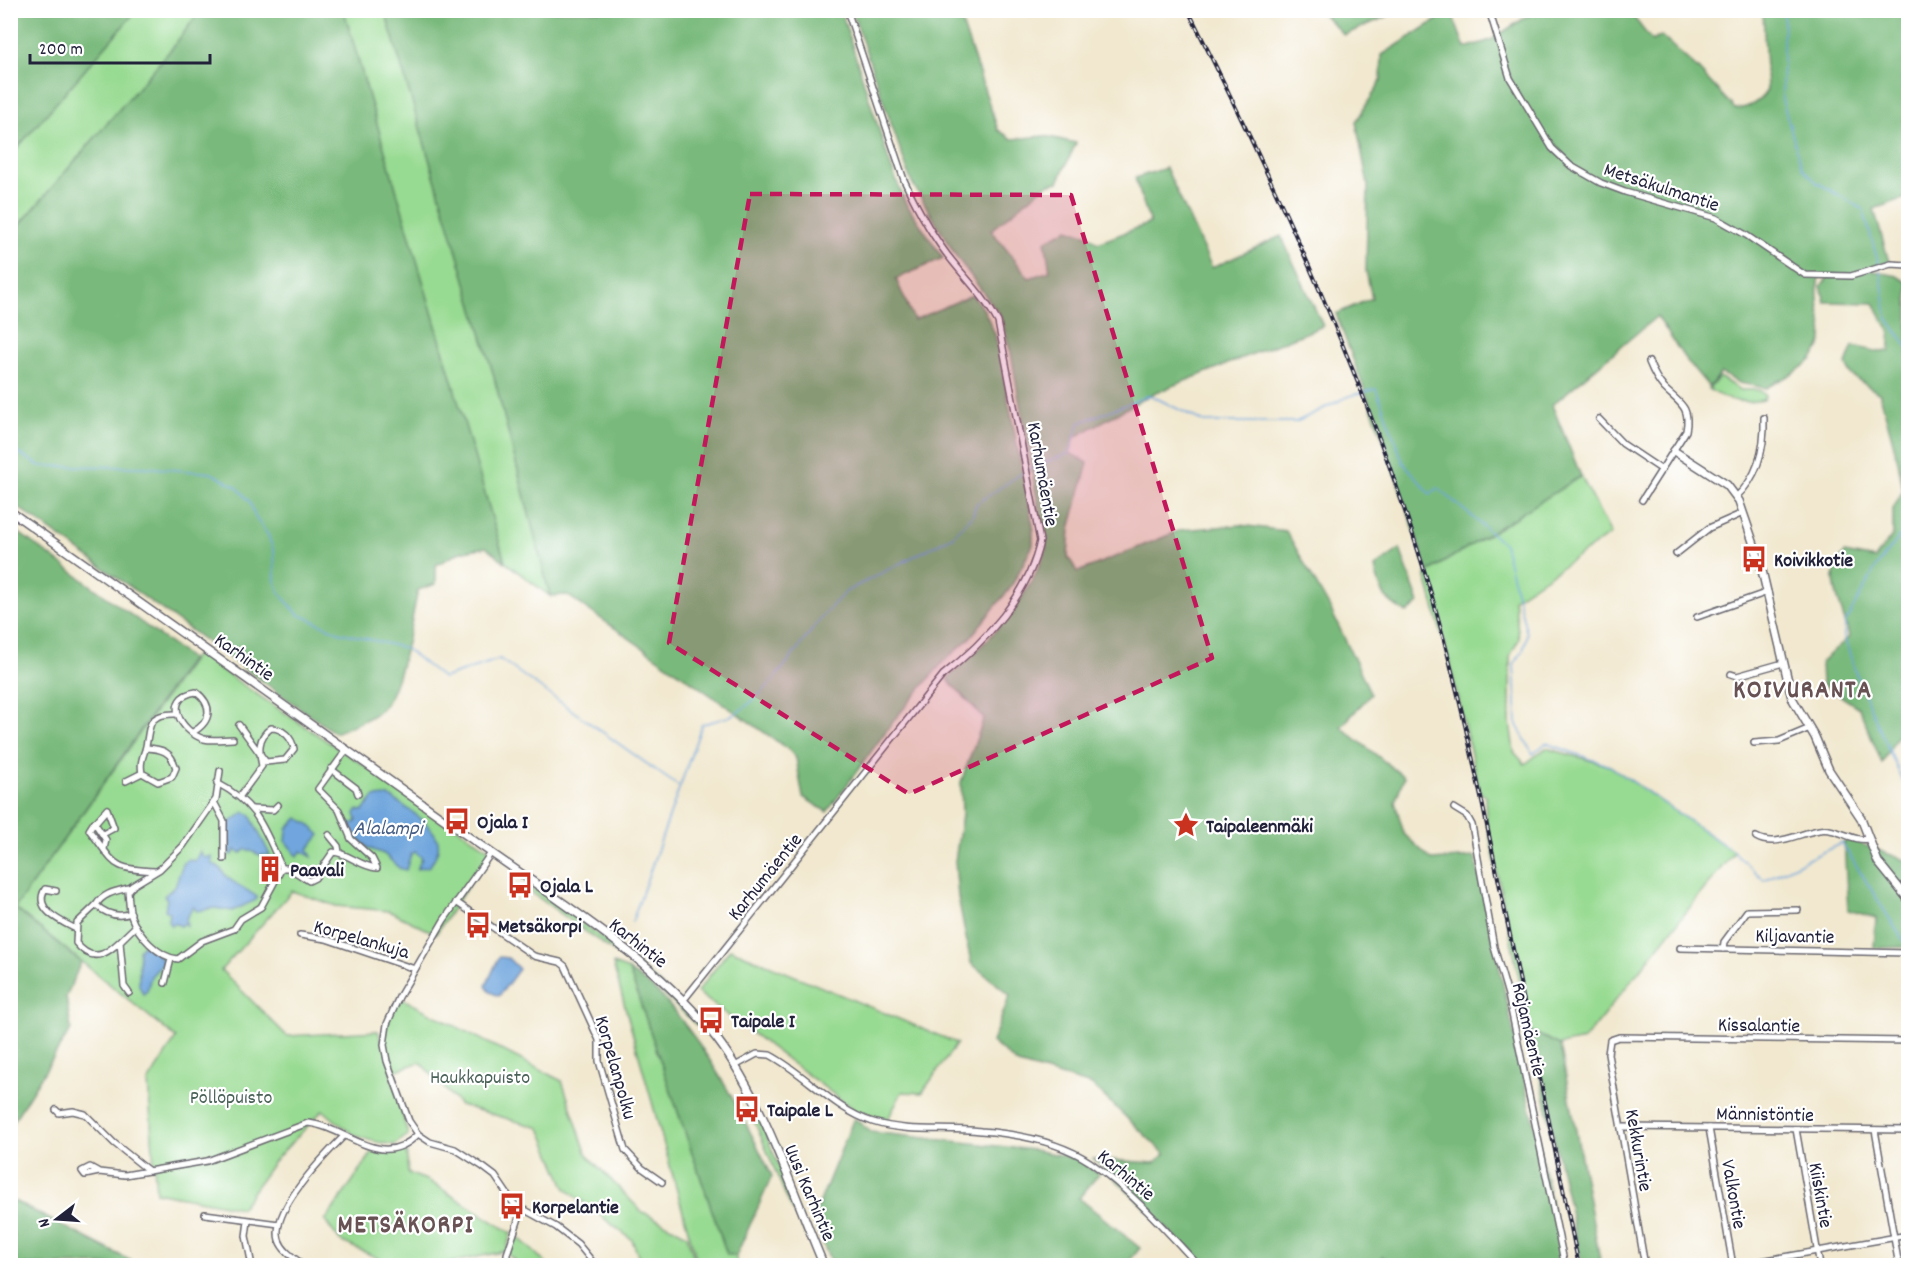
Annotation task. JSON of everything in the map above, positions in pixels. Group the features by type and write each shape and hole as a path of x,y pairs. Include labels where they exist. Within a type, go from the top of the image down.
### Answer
{"street":[{"name":"Karhumäentie","path":"683,1001 943,675 967,656 989,633 1030,573 1040,541 998,322 988,302 951,260 914,200 901,170 847,10"},
{"name":"Metsäkulmantie","path":"1489,10 1510,78 1552,148 1571,166 1600,183 1625,192 1716,218 1746,235 1805,275 1851,276 1884,266 1908,265"},
{"path":"1642,500 1686,431 1687,411 1684,404 1656,378 1649,362"},
{"path":"1736,496 1757,469 1763,446 1764,418"},
{"path":"1599,419 1629,449 1662,470"},
{"path":"1674,452 1727,485 1736,496 1768,592 1792,698 1810,728 1830,770 1861,818 1878,862 1908,899"},
{"name":"Karhintie","path":"10,511 347,749 620,946 683,1001 718,1041 735,1066 757,1054 770,1055 852,1113 885,1125 980,1130 1024,1137 1054,1145 1089,1162 1144,1209 1199,1266"},
{"path":"1676,554 1709,528 1743,513"},
{"path":"1697,617 1768,592"},
{"path":"1731,674 1737,676 1783,663"},
{"path":"194,732 205,723 209,708 207,700 196,692 188,693 180,699 177,714 180,721 194,732 204,739 233,738"},
{"path":"142,773 141,756 146,748 150,724 160,716 177,714"},
{"path":"239,725 259,754 266,762 285,760 294,749 293,741 282,730 271,728 263,733 259,754 262,766 240,796"},
{"path":"1754,743 1779,741 1810,728"},
{"path":"142,773 158,782 172,777 176,768 173,756 167,752 146,748"},
{"path":"282,868 289,868 309,880 315,878 333,852 339,852 366,867 377,868 372,858 351,839 339,810 318,789 347,749"},
{"path":"331,769 356,788 358,794"},
{"path":"220,771 214,801 183,846 157,871 128,892 130,913 136,926 146,940 171,959 178,959 202,941 234,929 241,919 261,907 282,868"},
{"path":"126,781 142,773"},
{"path":"217,783 240,796 252,809 282,868"},
{"path":"214,801 224,821 224,859"},
{"path":"252,809 273,810 278,805"},
{"name":"Rajamäentie","path":"1454,808 1467,816 1472,825 1494,946 1509,998 1565,1266"},
{"path":"103,834 114,828 107,810 89,830 104,849 107,858 125,868 157,871"},
{"path":"94,823 103,834 107,844 104,849"},
{"path":"1756,837 1773,842 1821,830 1843,832 1861,840 1869,839"},
{"path":"329,835 338,846 339,852"},
{"path":"491,853 456,902 415,969 387,1024 384,1046 400,1099 418,1134 430,1143 455,1149 483,1167 495,1176 514,1204 556,1227 578,1244 596,1266"},
{"path":"132,887 107,893 77,923 76,944 85,954 94,956 106,953 136,926"},
{"path":"56,891 45,889 40,897 41,903 46,910 76,929"},
{"name":"Korpelanpolku","path":"456,902 534,956 565,966 598,1040 599,1061 625,1150 642,1168 662,1182"},
{"path":"96,905 110,914 130,913"},
{"path":"1724,949 1724,942 1747,912 1798,910"},
{"name":"Korpelankuja","path":"300,936 334,941 415,969"},
{"path":"120,942 124,986 129,993"},
{"name":"Kiljavantie","path":"1680,948 1908,953"},
{"path":"165,982 171,959"},
{"name":"Kissalantie","path":"1610,1040 1619,1037 1908,1041"},
{"name":"Kekkurintie","path":"1610,1040 1608,1054 1645,1266"},
{"name":"Uusi Karhintie","path":"735,1066 758,1111 824,1266"},
{"path":"56,1110 59,1113 73,1111 85,1114 139,1164 152,1171"},
{"path":"99,1172 125,1175 215,1158 298,1125 323,1125 376,1148 394,1150 418,1134"},
{"name":"Männistöntie","path":"1621,1127 1908,1130"},
{"name":"Valkontie","path":"1708,1128 1732,1266"},
{"name":"Kiiskintie","path":"1796,1129 1820,1266"},
{"path":"1875,1130 1899,1266"},
{"path":"305,1266 283,1248 278,1234 279,1224 305,1178 344,1136"},
{"path":"138,1173 139,1164"},
{"path":"507,1266 507,1254 522,1209"},
{"path":"205,1214 279,1224"},
{"path":"248,1221 246,1236 252,1266"},
{"path":"1732,1266 1908,1235"}],"highlighted area":[{"path":"750,194 1071,195 1212,658 909,794 669,643"}],"green space":[{"path":"10,11 136,11 11,155"},
{"path":"136,11 200,11 173,47 11,235 11,155"},
{"path":"200,11 344,11 505,562 486,547 460,552 436,565 436,584 418,590 396,683 384,706 374,715 335,733 11,502 11,235 173,47"},
{"path":"344,11 385,11 493,373 550,596 505,562"},
{"path":"385,11 841,11 891,167 905,202 943,258 896,279 914,320 972,295 984,310 995,334 1033,525 1033,545 1011,587 969,639 943,662 895,719 827,812 803,797 796,758 788,749 567,595 550,596 493,373"},
{"path":"852,11 958,11 998,130 1012,139 1045,136 1076,143 1058,182 1046,185 991,230 1029,278 1050,271 1045,241 1068,229 1088,235 1098,243 1150,223 1135,178 1166,168 1212,268 1281,236 1323,326 1150,395 1075,437 1070,453 1088,463 1070,529 1068,557 1078,572 1181,530 1240,525 1286,531 1331,610 1371,694 1341,727 1404,777 1395,802 1404,834 1432,860 1475,857 1565,1265 1394,1265 1382,1256 1381,1265 1211,1265 1201,1261 1094,1159 1154,1163 1165,1154 1092,1085 1018,1064 992,1042 1010,995 971,963 958,897 955,861 962,815 961,782 984,718 947,679 1005,620 1029,586 1046,549 1011,354 1000,315 956,256 911,181"},
{"path":"1320,11 1390,11 1388,16 1344,35"},
{"path":"1451,11 1465,48 1491,40 1535,11 1629,11 1652,41 1661,36 1698,69 1735,109 1754,104 1767,90 1763,11 1908,11 1908,197 1874,209 1889,262 1851,274 1819,276 1818,295 1822,339 1819,349 1805,365 1766,388 1739,383 1721,373 1709,387 1683,356 1657,316 1552,405 1581,476 1428,572 1386,447 1336,314 1372,298 1366,271 1368,185 1356,122 1381,81 1382,55"},
{"path":"1870,270 1897,276 1908,283 1908,718 1882,763 1859,708 1822,684 1821,662 1849,637 1834,582 1838,561 1845,553 1875,559 1893,534 1893,509 1903,490 1898,461 1880,394 1851,375 1846,364 1853,346 1880,352 1890,351 1890,333 1874,303 1825,302 1821,286 1828,277 1851,276"},
{"path":"1719,377 1740,390 1759,390 1765,395 1764,400 1742,402 1722,397 1709,389"},
{"path":"1581,476 1611,534 1514,599 1519,639 1510,656 1510,722 1514,752 1525,764 1546,748 1610,766 1734,852 1584,1040 1560,1045 1530,1031 1486,819 1485,796 1480,792 1448,657 1425,574"},
{"path":"11,527 191,659 15,908 81,962 66,997 71,1029 11,1125"},
{"path":"1400,549 1419,603 1407,613 1384,595 1375,567"},
{"path":"197,653 491,851 436,934 389,911 336,906 292,891 221,970 287,1036 378,1031 383,1044 387,1024 399,997 562,1081 587,1155 641,1211 687,1235 696,1265 642,1265 632,1240 566,1189 540,1128 460,1105 420,1062 391,1072 408,1135 394,1145 371,1141 355,1135 323,1110 275,1160 241,1208 156,1192 148,1082 176,1038 15,908"},
{"path":"1850,840 1908,861 1908,947 1874,948 1876,918 1848,910 1844,842"},
{"path":"525,885 540,892 623,954 662,986 699,1022 696,1025 639,970 524,887"},
{"path":"730,949 957,1043 922,1093 902,1092 888,1119 856,1111 697,992"},
{"path":"613,964 629,970 727,1254 736,1256 736,1265 698,1265"},
{"path":"629,970 664,999 696,1040 737,1107 772,1176 736,1256 727,1254"},
{"path":"1530,1031 1560,1045 1601,1265 1582,1265"},
{"path":"753,1112 760,1121 811,1244 788,1201 751,1113"},
{"path":"854,1118 871,1132 1034,1150 1075,1158 1099,1174 1079,1198 1140,1248 1126,1265 832,1265 813,1219"},
{"path":"406,1147 408,1173 429,1181 511,1233 506,1251 439,1265 383,1265 384,1261 340,1241 325,1221 374,1150 399,1151"},
{"path":"10,1199 139,1265 11,1265"},
{"path":"517,1236 548,1265 521,1265 507,1254"}],"water":[{"name":"Alalampi","path":"389,796 412,811 434,834 438,841 438,849 430,866 417,869 422,858 415,852 411,854 406,870 399,868 384,854 368,848 354,834 349,823 354,824 357,820 355,814 357,810 363,811 374,797"},
{"path":"245,812 250,815 270,855 260,855 246,849 241,853 235,850 233,855 229,854 230,844 224,836 230,827 228,824"},
{"path":"298,818 309,824 320,835 308,849 312,857 302,851 297,856 286,842 287,829"},
{"path":"200,851 204,858 212,856 212,864 220,867 230,880 257,897 256,900 232,911 215,908 197,911 193,907 186,919 187,926 184,923 181,926 174,923 171,926 168,921 169,912 165,910 167,899 164,896 175,886 183,864 188,859 195,861"},
{"path":"143,945 154,951 164,962 151,976 147,991 143,994 139,985 139,950"},
{"path":"499,957 508,958 519,969 499,996 490,992 486,986"}],"waterway":[{"path":"1784,10 1782,99 1802,168 1816,182 1863,209 1879,265"},
{"path":"1880,270 1887,317 1908,348"},
{"path":"632,922 702,724 734,714 754,699 782,670 832,605 847,591 953,536 973,515 976,504 1028,469 1070,453 1079,423 1150,395 1204,422 1296,422 1349,396 1376,389 1403,462 1430,494 1438,488 1504,544 1527,634 1523,651 1514,664 1517,725 1533,754 1546,743 1610,766 1734,852 1764,880 1842,843 1908,948"},
{"path":"10,448 40,466 143,467 211,473 237,487 250,502 255,517 268,535 274,552 275,581 280,594 298,614 338,632 405,648 443,678 500,659 678,786"},
{"path":"1908,526 1876,567 1845,623 1844,636 1858,680 1908,793"}],"railway":[{"path":"1188,10 1254,145 1315,280 1372,419 1421,560 1456,687 1476,773 1579,1266"}],"place":[{"name":"Koivikkotie","path":"1754,559"},
{"name":"Ojala I","path":"457,821"},
{"name":"Taipaleenmäki","path":"1186,825"},
{"name":"Paavali","path":"270,869"},
{"name":"Ojala L","path":"520,885"},
{"name":"Metsäkorpi","path":"478,925"},
{"name":"Taipale I","path":"711,1020"},
{"name":"Taipale L","path":"747,1109"},
{"name":"Korpelantie","path":"512,1206"}],"district":[{"name":"KOIVURANTA","path":"1803,688"},
{"name":"METSÄKORPI","path":"406,1223"}],"park label":[{"name":"Haukkapuisto","path":"480,1076"},
{"name":"Pöllöpuisto","path":"231,1096"}]}
